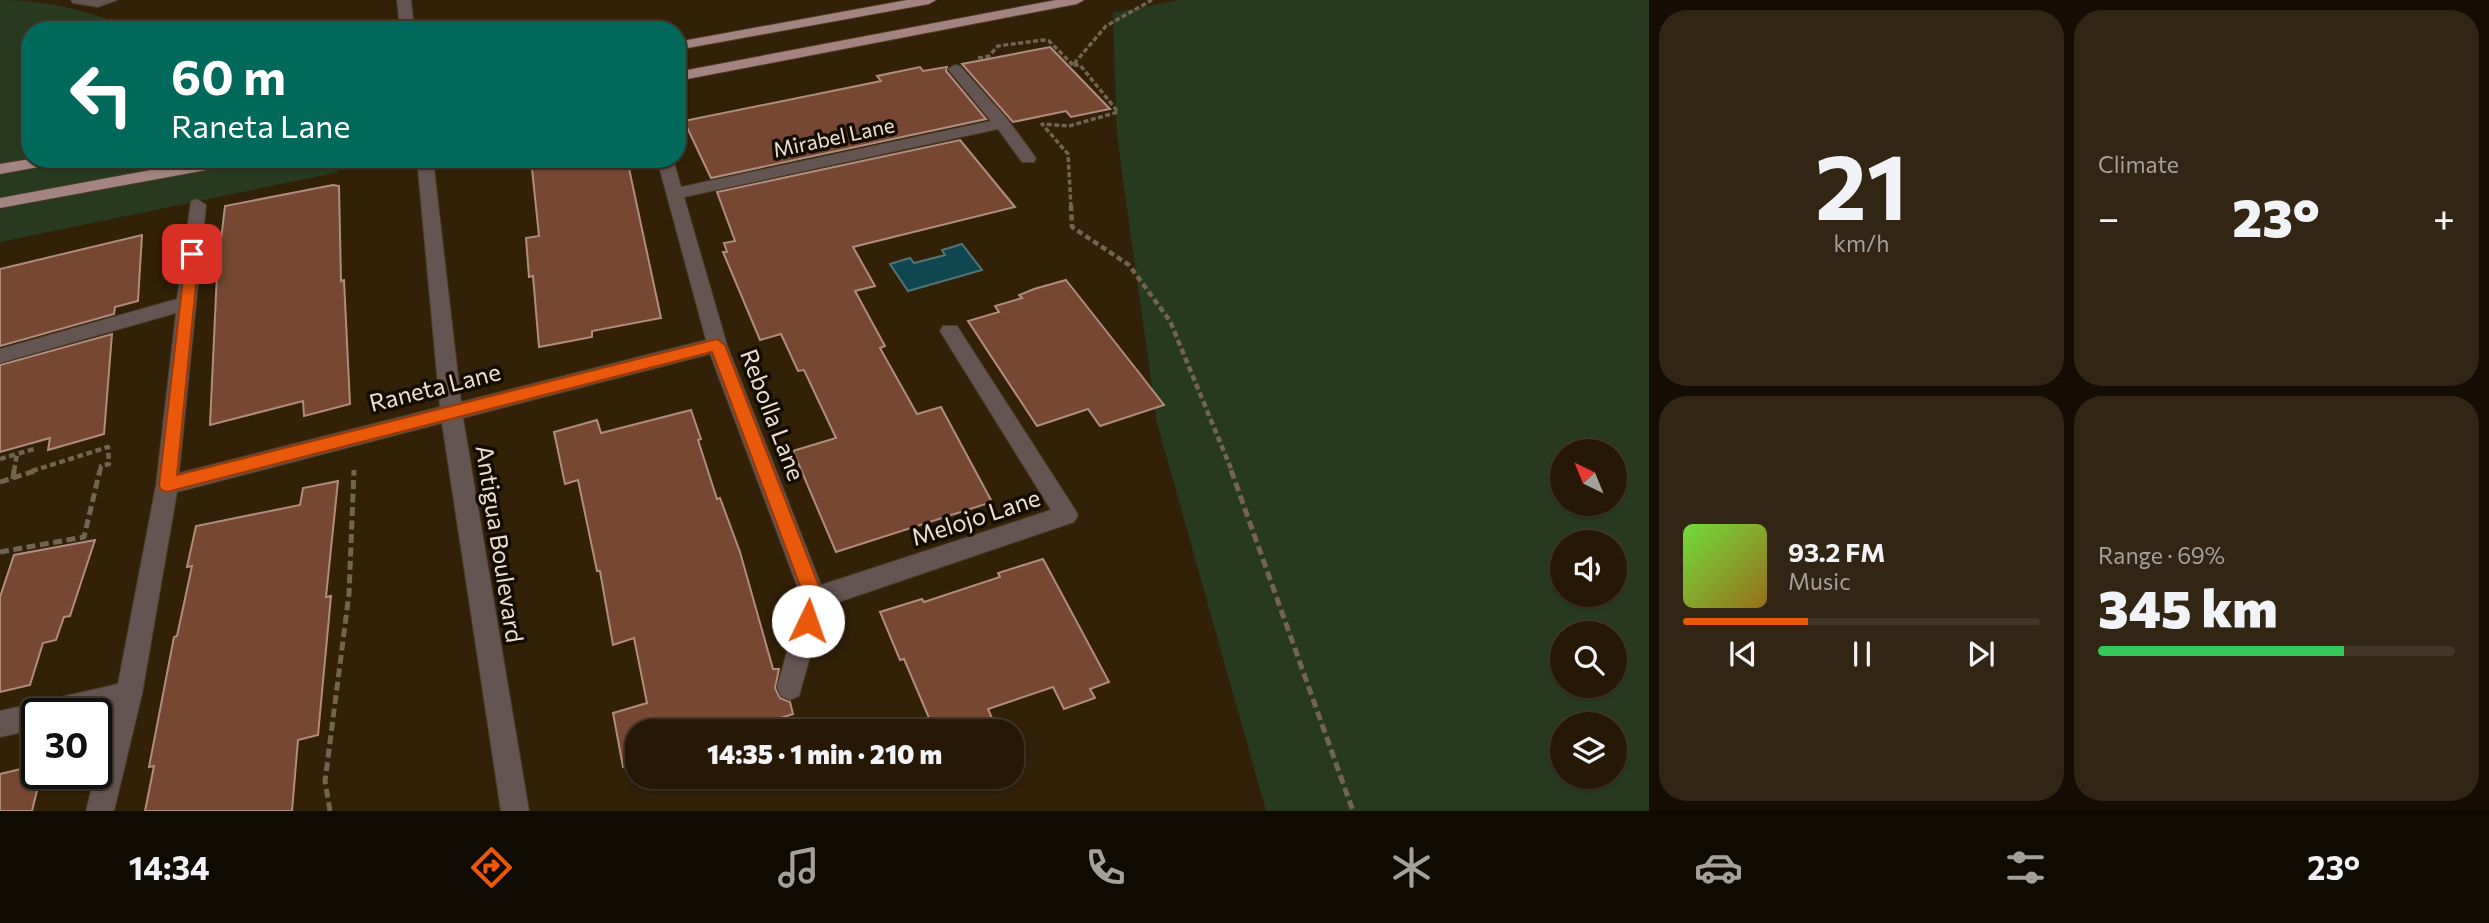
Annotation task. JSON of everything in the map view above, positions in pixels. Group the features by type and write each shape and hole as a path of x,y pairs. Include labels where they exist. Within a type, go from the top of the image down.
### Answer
{"main road":[{"path":"686,44 929,0"},
{"path":"686,75 1077,0"},
{"path":"0,169 21,165"},
{"path":"0,203 190,168"}],"street":[{"path":"78,0 98,3 110,0"},
{"path":"404,0 406,21"},
{"path":"955,69 1028,158"},
{"name":"Mirabel Lane","path":"674,194 1002,123"},
{"name":"Antigua Boulevard","path":"426,168 451,411 515,811"},
{"name":"Rebolla Lane","path":"667,168 717,345 814,599"},
{"path":"100,811 129,694 167,485 197,205"},
{"path":"0,356 188,303"},
{"name":"Melojo Lane","path":"814,599 1066,515 950,331"},
{"name":"Raneta Lane","path":"167,485 717,345"},
{"path":"790,687 814,599"},
{"path":"112,698 129,694"},
{"path":"0,724 21,719"}],"path":[{"path":"1073,65 1090,40 1108,22 1152,0"},
{"path":"955,69 960,62 989,56 998,46 1049,41 1073,65 1080,65 1118,112 1069,126 1042,124 1068,154 1072,227 1129,265 1170,321 1229,463 1353,811"},
{"path":"0,482 108,447 109,464 101,466 84,537 0,552"},
{"path":"0,459 34,449"},
{"path":"13,479 17,454"},
{"path":"330,811 325,781 349,594 354,470"}],"green space":[{"path":"0,0 55,5 114,21 21,21 21,168 334,168 339,172 0,242"},
{"path":"1179,0 1649,0 1649,811 1266,811 1157,423 1117,136 1113,13"}],"water":[{"path":"962,244 982,270 908,291 890,264 910,258 914,263 945,255 942,250"}],"building":[{"path":"1050,47 1110,109 1071,117 1066,111 1013,122 962,64"},
{"path":"920,67 923,71 947,67 946,71 986,119 711,178 686,125 686,121 881,81 877,76"},
{"path":"960,140 1015,207 853,247 875,286 855,291 885,346 880,348 917,414 941,407 992,502 836,552 793,451 836,438 804,370 798,371 781,334 760,340 723,252 727,252 724,243 735,241 717,192"},
{"path":"532,168 629,168 661,318 592,331 592,337 539,347 533,276 529,277 526,238 539,236"},
{"path":"339,186 341,281 344,280 350,404 304,416 303,401 210,425 217,273 225,206"},
{"path":"142,235 138,301 115,307 114,314 0,346 0,269"},
{"path":"1066,280 1164,405 1100,426 1088,409 1037,426 968,321 999,312 995,306 1022,298 1019,295"},
{"path":"112,334 104,434 48,450 50,438 0,452 0,365"},
{"path":"691,410 717,499 720,498 740,552 773,669 779,669 775,688 780,698 790,702 793,714 777,719 625,719 623,767 613,713 647,703 634,638 613,645 600,571 597,571 578,480 565,484 554,432 597,420 601,433"},
{"path":"338,481 326,597 331,596 318,735 298,740 292,811 145,811 154,766 149,767 174,637 177,636 192,566 187,567 196,526 300,505 303,488"},
{"path":"95,540 70,616 64,617 56,640 43,643 30,685 0,692 0,597 14,555"},
{"path":"1043,559 1109,682 1090,689 1095,698 1064,709 1053,687 988,709 992,719 929,719 880,612 922,599 924,602 1000,577 998,573"},
{"path":"21,769 21,789 37,789 32,811 0,811 0,774"}],"route":[{"path":"192,254 167,485 717,345 814,599 808,621"}]}
